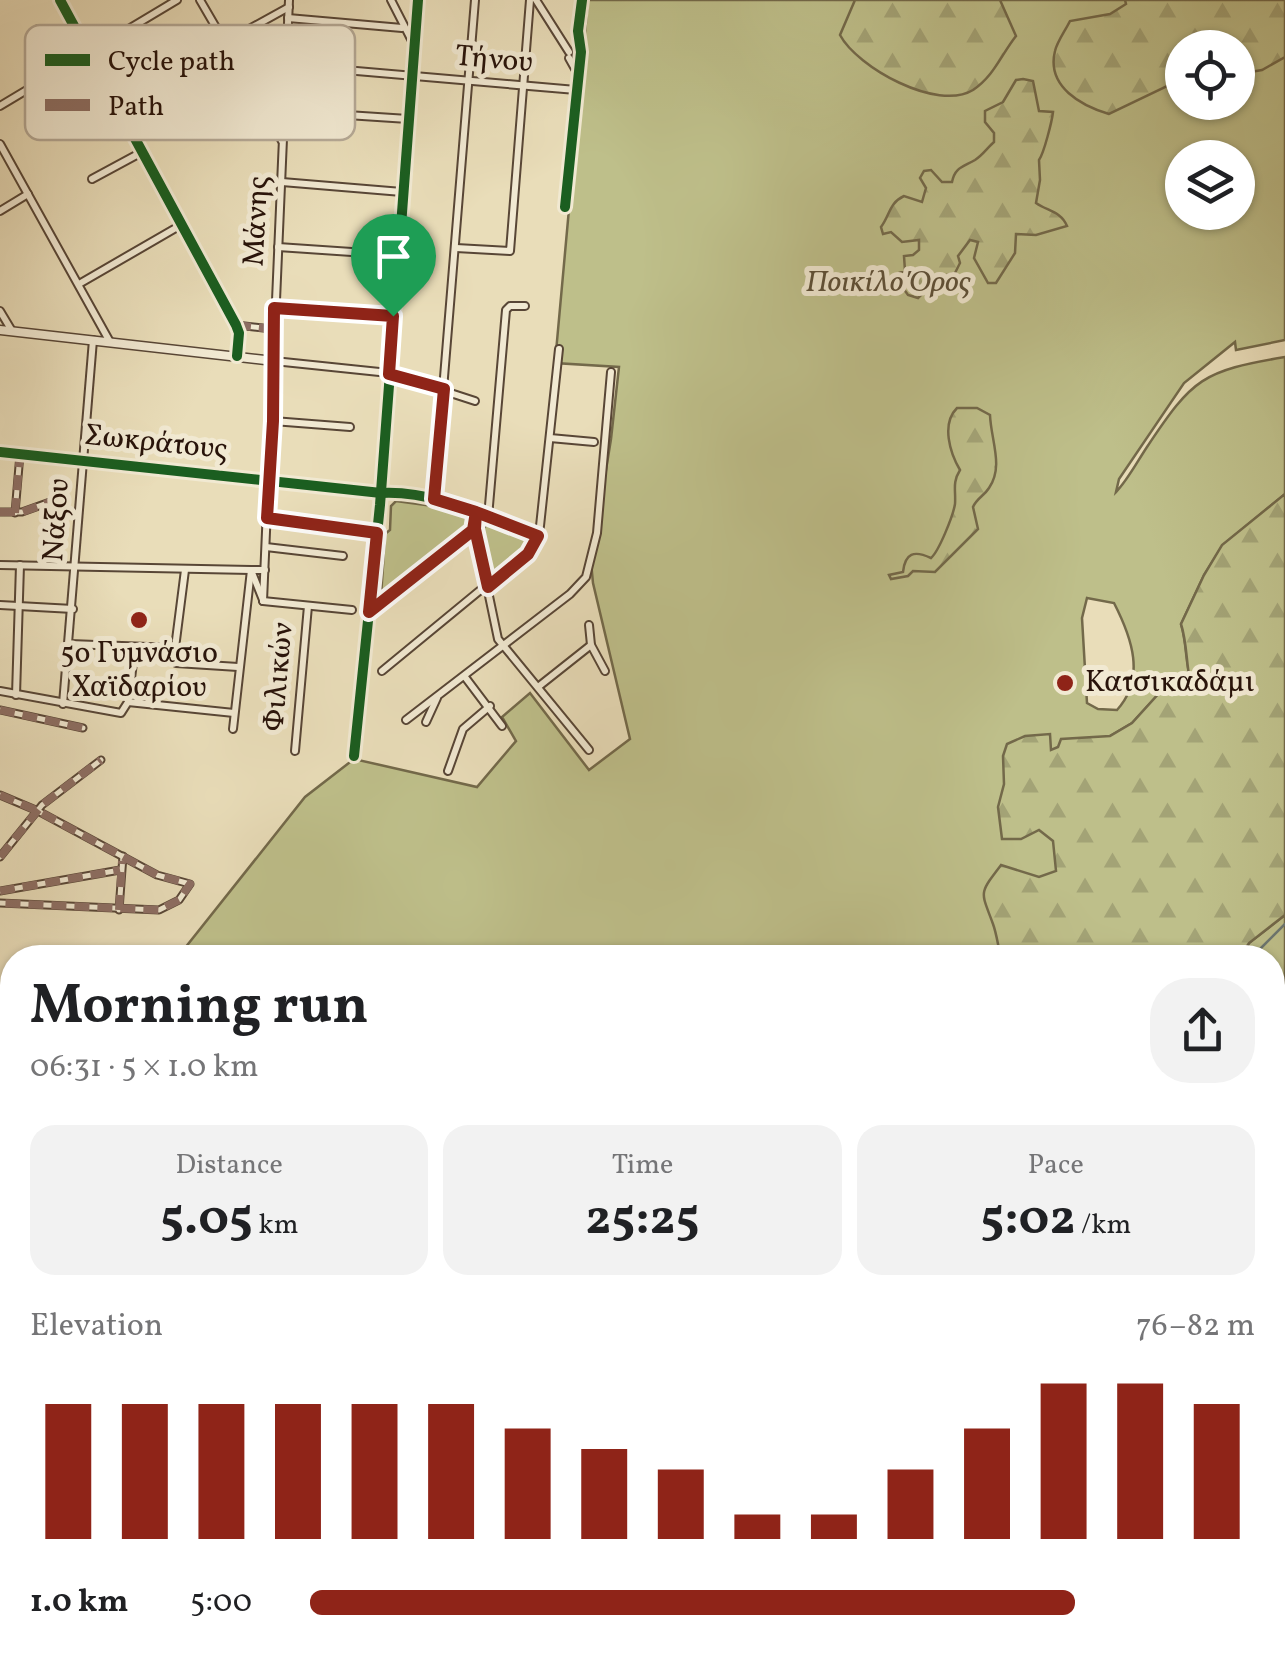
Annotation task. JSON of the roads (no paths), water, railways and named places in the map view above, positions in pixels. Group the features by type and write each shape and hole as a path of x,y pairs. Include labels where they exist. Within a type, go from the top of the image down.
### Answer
{"street":[{"path":"60,0 74,25"},
{"path":"135,25 176,0"},
{"path":"200,0 214,25"},
{"path":"391,0 402,28 414,44"},
{"path":"354,756 381,493 418,0"},
{"path":"434,499 475,0"},
{"path":"456,248 510,251 533,0"},
{"path":"533,0 578,74"},
{"path":"564,208 582,0"},
{"path":"254,25 289,4"},
{"name":"Μάνης","path":"288,25 289,4"},
{"path":"288,18 402,28"},
{"name":"Τήνου","path":"355,70 576,90"},
{"path":"0,106 25,91"},
{"path":"355,116 408,119"},
{"path":"136,140 236,325 237,356"},
{"name":"Μάνης","path":"263,601 283,142"},
{"path":"0,144 110,342"},
{"path":"92,179 142,152"},
{"path":"282,182 402,192"},
{"path":"0,211 28,194"},
{"path":"80,284 181,225"},
{"path":"278,247 397,255"},
{"path":"488,518 506,310 510,306 524,306"},
{"path":"274,308 393,316"},
{"path":"0,311 12,331"},
{"path":"236,325 272,329"},
{"path":"0,330 389,374 475,401"},
{"name":"Νάξου","path":"63,704 94,340"},
{"path":"382,670 528,554 538,536 559,349"},
{"path":"406,720 570,594 586,576 597,533 611,372"},
{"path":"273,421 350,427"},
{"path":"550,438 594,442"},
{"name":"Σωκράτους","path":"0,452 398,492 476,512 538,536"},
{"path":"15,514 20,454"},
{"path":"0,512 15,514 64,498"},
{"path":"476,512 475,529 494,630 502,646 589,750"},
{"path":"267,518 377,533"},
{"path":"369,612 475,529"},
{"path":"266,547 343,556"},
{"path":"0,565 265,570"},
{"path":"16,695 20,565"},
{"path":"185,570 174,648 178,665 238,667"},
{"path":"251,570 263,601 352,610"},
{"path":"233,729 251,570"},
{"path":"0,605 73,609"},
{"name":"Φιλικών","path":"295,751 308,606"},
{"path":"589,625 590,646 605,671"},
{"path":"70,644 174,648"},
{"path":"538,687 590,646"},
{"path":"0,691 121,713 128,702 135,647"},
{"path":"465,677 502,726"},
{"path":"426,722 438,696"},
{"path":"128,702 234,713"},
{"path":"448,771 462,729 490,706"},
{"path":"0,710 83,728"},
{"path":"0,857 54,794 101,760"},
{"path":"0,795 38,811 157,876 190,884 180,900 166,908 120,910 0,903"},
{"path":"120,910 122,856"},
{"path":"0,891 120,870"}],"waterway":[{"path":"1264,945 1285,924"}],"place":[{"name":"5ο Γυμνάσιο Χαϊδαρίου","path":"139,620"},
{"name":"Κατσικαδάμι","path":"1065,683"}],"park label":[{"name":"Ποικίλο Όρος","path":"888,283"}]}
